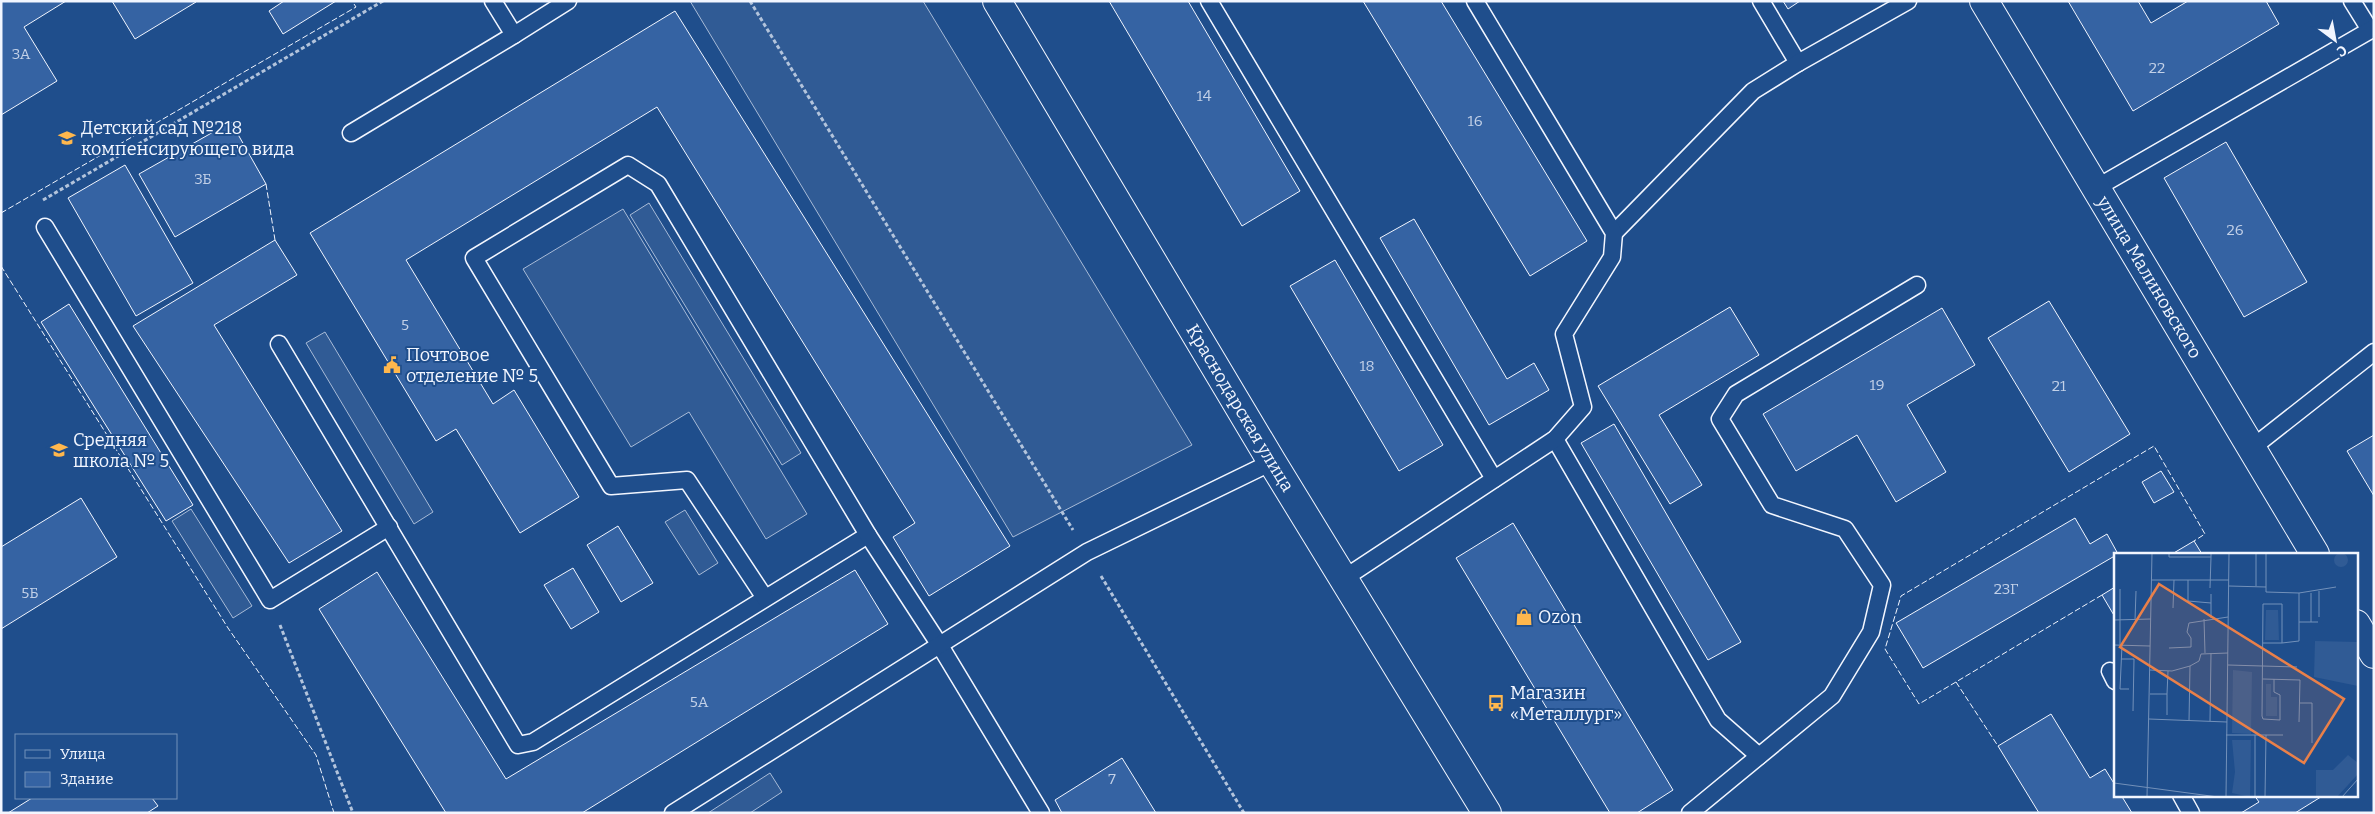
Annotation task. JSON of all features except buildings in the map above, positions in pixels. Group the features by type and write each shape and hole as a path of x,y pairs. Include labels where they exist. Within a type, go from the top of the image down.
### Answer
{"main road":[{"name":"Краснодарская улица","path":"996,1 1272,462 1487,813"},
{"name":"улица Малиновского","path":"1984,1 2314,553"},
{"path":"2358,627 2374,654"}],"lane":[{"path":"492,1 514,35"},
{"path":"351,133 568,1"},
{"path":"1209,1 1494,479"},
{"path":"1344,578 1555,439 1583,407 1564,334 1612,257 1614,233 1476,1"},
{"path":"1761,1 1798,63"},
{"path":"1614,233 1753,91 1798,63 1908,1"},
{"path":"2096,188 2372,29 2352,1"},
{"path":"766,598 686,480 611,486 474,258 628,164 658,184 868,535 939,644 1040,813"},
{"path":"45,226 270,600 389,528"},
{"path":"1700,810 1758,756 1832,696 1871,632 1882,585 1845,529 1772,505 1720,419 1736,394 1917,285"},
{"path":"279,344 518,744 533,742 868,535"},
{"path":"2252,448 2374,352"},
{"path":"1555,439 1718,720 1758,756"},
{"path":"673,813 1087,552 1272,462"},
{"path":"2182,796 2191,813"}],"path":[{"path":"45,226 32,206 383,1"},
{"path":"750,1 1087,552 1244,813"},
{"path":"270,600 353,813"}],"shaded area":[{"path":"690,1 923,1 1192,445 1013,537"},
{"path":"649,203 801,453 782,465 630,215"},
{"path":"623,209 807,514 766,539 689,412 631,447 523,269"},
{"path":"325,332 433,512 414,524 306,343"},
{"path":"191,509 252,606 233,618 172,521"},
{"path":"685,510 718,563 699,575 665,522"},
{"path":"770,773 782,792 750,813 708,813"}],"fence":[{"path":"1,213 356,7 352,1"},
{"path":"266,184 275,240"},
{"path":"1,266 228,628 316,755 334,813"},
{"path":"2102,595 1919,704 1885,649 1901,596 2154,446 2205,534 2194,541"},
{"path":"1956,682 1998,746"}],"place":[{"name":"Детский сад №218 компенсирующего вида","path":"67,138"},
{"name":"Почтовое отделение № 5","path":"392,365"},
{"name":"Средняя школа № 5","path":"59,450"},
{"name":"Ozon","path":"1524,617"},
{"name":"Магазин «Металлург»","path":"1496,703"}]}
